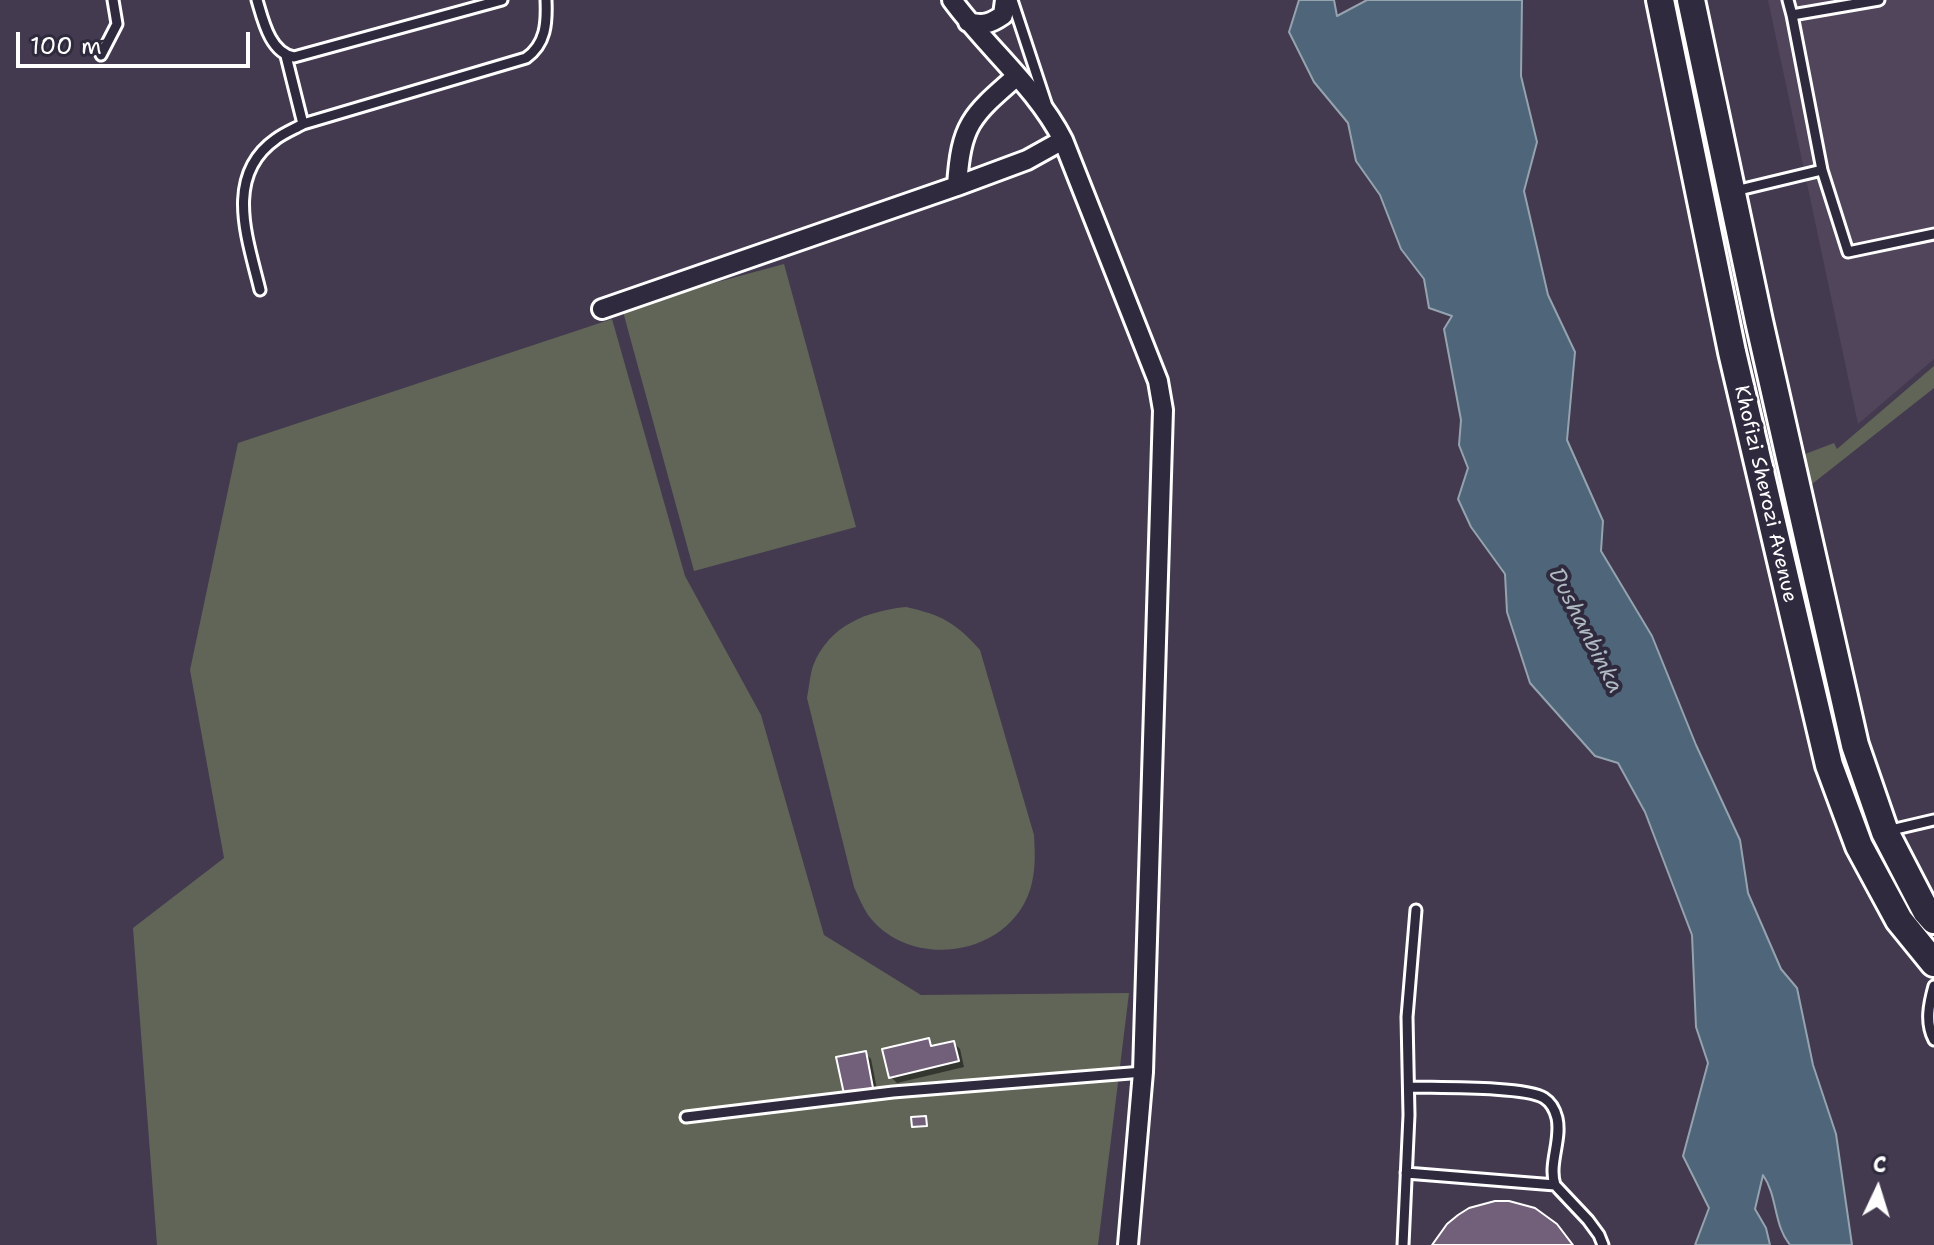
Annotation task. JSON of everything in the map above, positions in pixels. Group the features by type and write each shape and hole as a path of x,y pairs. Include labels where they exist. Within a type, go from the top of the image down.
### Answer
{"main road":[{"name":"Khofizi Sherozi Avenue","path":"1660,0 1732,352 1829,765 1859,846 1899,920 1934,963"},
{"name":"Khofizi Sherozi Avenue","path":"1691,0 1855,745 1885,832 1926,911 1934,920"},
{"path":"1808,680 1839,673"}],"street":[{"path":"952,0 1050,113 1158,381 1163,410 1143,1072 1128,1245"},
{"path":"968,22 981,26 994,21 1003,15 1005,0"},
{"path":"957,186 960,149 967,129 981,107 1017,76"},
{"path":"602,309 957,186 1027,160 1063,140"}],"lane":[{"path":"101,55 117,24 113,0"},
{"path":"257,0 277,48 286,56 303,124"},
{"path":"286,56 307,54 502,0"},
{"path":"260,290 243,222 242,205 252,168 264,150 275,139 303,124 526,58 536,51 543,40 546,0"},
{"path":"1012,0 1050,113"},
{"path":"1788,0 1822,170 1848,252 1934,234"},
{"path":"1792,15 1879,0"},
{"path":"1731,192 1822,170"},
{"path":"1885,832 1934,820"},
{"path":"1403,1245 1409,1087 1407,1029 1416,910"},
{"path":"1934,986 1929,1007 1930,1032 1934,1040"},
{"path":"686,1117 893,1092 1143,1072"},
{"path":"1409,1087 1523,1092 1543,1097 1553,1105 1558,1121 1552,1176 1555,1185 1588,1220 1603,1245"},
{"path":"1406,1173 1555,1185"}],"shaded area":[{"path":"1768,0 1934,0 1934,359 1858,424"}],"green space":[{"path":"784,264 856,527 694,571 622,308"},
{"path":"612,319 685,576 761,715 824,935 921,995 1129,993 1098,1245 157,1245 133,928 224,858 190,670 238,443"},
{"path":"1934,366 1934,388 1807,488 1800,456 1834,443 1837,449"},
{"path":"906,607 948,621 980,650 1034,835 1032,883 1018,913 1001,930 980,942 956,949 932,949 908,944 886,933 866,912 854,887 807,698 813,666 820,652 839,630 877,612"}],"water":[{"name":"Dushanbinka","path":"1299,0 1334,0 1337,16 1367,0 1522,0 1521,76 1537,142 1524,191 1548,295 1575,352 1567,440 1603,521 1601,551 1652,636 1696,745 1740,840 1748,893 1781,969 1797,988 1813,1065 1836,1134 1852,1245 1790,1245 1763,1175 1755,1209 1766,1228 1770,1245 1695,1245 1709,1208 1683,1156 1708,1063 1696,1027 1692,935 1645,812 1618,763 1595,756 1530,683 1507,612 1505,574 1471,527 1458,499 1468,468 1459,445 1461,420 1444,329 1452,316 1429,308 1424,279 1401,249 1380,195 1356,161 1348,123 1314,82 1289,32"}],"building":[{"path":"929,1038 931,1046 954,1041 959,1061 889,1078 882,1049"},
{"path":"866,1051 873,1088 844,1094 836,1057"},
{"path":"926,1116 927,1126 912,1127 911,1117"},
{"path":"1495,1201 1509,1201 1535,1208 1557,1224 1573,1245 1432,1245 1447,1224 1458,1215 1469,1208"}]}
